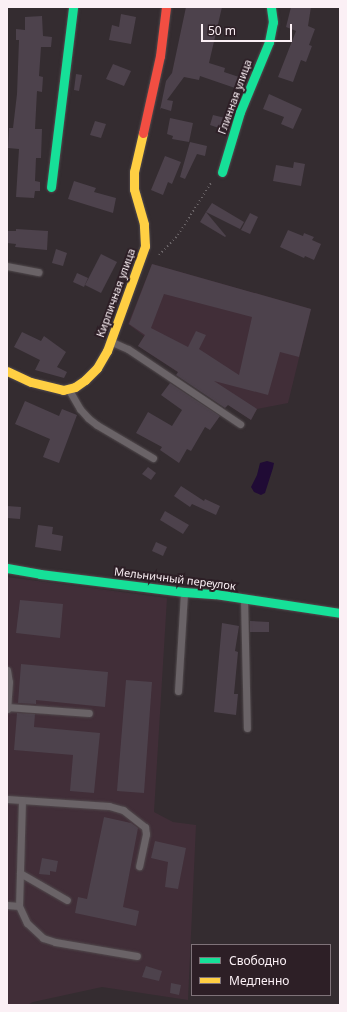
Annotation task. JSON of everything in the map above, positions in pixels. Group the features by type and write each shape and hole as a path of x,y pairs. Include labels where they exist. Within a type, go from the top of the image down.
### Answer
{"street":[{"path":"50,187 73,7"},
{"name":"Кирпичная улица","path":"68,388 75,387 85,380 97,368 110,341 146,246 144,224 134,189 134,172 160,56 166,7"},
{"name":"Глинная улица","path":"222,172 240,112 268,42 273,22 271,7"},
{"path":"7,371 31,382 58,389 68,388"},
{"name":"Мельничный переулок","path":"7,568 40,574 184,592 215,594 340,613"}],"lane":[{"path":"7,266 38,272"},
{"path":"110,341 128,349 240,424"},
{"path":"68,388 80,409 88,418 97,425 153,458"},
{"path":"178,692 184,592"},
{"path":"244,599 247,728"},
{"path":"7,670 9,682 7,708 89,713"},
{"path":"7,799 109,806 122,810 145,827 146,834 139,866"},
{"path":"22,800 19,906 27,924 43,938 68,946 137,956"},
{"path":"20,873 66,900"},
{"path":"7,905 19,906"}],"path":[{"path":"156,258 162,254 178,235 207,188 222,172"}],"shaded area":[{"path":"152,264 311,309 288,403 257,409 251,420 138,346 144,336 128,324"},
{"path":"267,461 274,463 265,493 261,495 254,492 251,487 257,475 260,463"},
{"path":"7,577 167,598 154,812 173,822 196,825 188,1000 102,987 33,1002 27,1005 7,1005"}],"building":[{"path":"186,7 222,7 209,63 225,68 224,72 239,77 235,88 200,76 199,80 184,77 167,100 173,101 171,111 161,108 160,110 166,81 172,73"},
{"path":"291,7 311,7 308,26 315,29 309,45 312,46 306,62 301,60 293,82 278,77 296,31 286,27"},
{"path":"121,14 136,17 131,44 109,40 112,25 119,27"},
{"path":"42,16 43,36 52,37 51,47 41,47 39,76 43,77 42,92 37,91 35,129 42,129 41,158 36,158 35,181 40,182 40,191 35,191 34,198 16,197 19,149 8,148 9,128 13,128 17,94 19,40 16,40 16,29 25,30 25,17"},
{"path":"113,64 131,71 124,86 106,79"},
{"path":"76,74 82,75 79,91 74,90"},
{"path":"269,94 302,109 293,129 281,124 284,117 263,109"},
{"path":"213,115 225,118 222,129 210,125"},
{"path":"170,118 193,123 189,142 172,139 173,136 167,134"},
{"path":"95,121 106,124 101,138 90,135"},
{"path":"190,142 207,146 205,156 197,154 185,179 180,177"},
{"path":"165,156 181,162 172,184 168,182 163,195 151,190"},
{"path":"294,162 305,164 301,186 273,181 276,165 293,168"},
{"path":"74,181 96,188 94,192 116,198 113,213 68,199"},
{"path":"212,203 244,222 240,229 206,212"},
{"path":"206,212 226,236 225,237 200,222"},
{"path":"250,213 258,217 250,234 241,230"},
{"path":"16,229 48,231 47,250 15,247 16,244 7,243 7,231 16,231"},
{"path":"288,230 303,236 304,233 314,237 312,240 321,244 314,260 305,256 304,258 280,247"},
{"path":"56,249 67,253 63,266 52,263"},
{"path":"101,254 117,262 101,293 85,285"},
{"path":"152,264 311,309 299,357 280,352 268,395 214,381 257,409 251,420 228,405 225,408 176,375 178,372 138,346 145,335 129,324","holes":["164,294 252,317 239,375 199,349 206,335 196,331 188,347 151,328"]},
{"path":"77,273 88,278 84,287 73,282"},
{"path":"22,332 41,341 44,336 66,352 57,367 67,372 64,378 35,370 40,360 14,347"},
{"path":"170,383 220,416 210,430 205,427 191,451 187,449 179,463 160,450 162,447 136,433 148,412 172,426 182,410 161,395"},
{"path":"25,401 59,416 62,409 77,415 59,463 43,457 50,439 15,424"},
{"path":"148,467 156,473 151,480 142,474"},
{"path":"181,486 204,501 205,499 220,506 216,515 192,504 190,507 174,496"},
{"path":"7,506 21,507 20,519 7,518"},
{"path":"165,511 189,525 183,534 160,520"},
{"path":"38,525 53,527 52,534 63,536 61,551 35,547"},
{"path":"156,542 167,547 163,556 152,551"},
{"path":"20,600 63,604 60,638 16,633"},
{"path":"250,621 269,622 269,632 250,632"},
{"path":"222,623 239,626 235,651 238,652 234,694 238,694 236,715 214,712"},
{"path":"21,664 108,672 105,707 36,700 36,704 18,703"},
{"path":"126,680 152,682 144,793 117,791"},
{"path":"17,713 35,714 34,727 100,733 94,793 70,791 73,755 14,750"},
{"path":"104,817 131,823 138,828 123,907 139,911 136,926 75,913 78,897 87,899"},
{"path":"155,841 186,848 178,889 165,887 168,862 151,858"},
{"path":"42,858 58,861 56,872 50,871 50,875 39,874"},
{"path":"146,966 162,971 159,981 142,977"},
{"path":"171,983 181,985 179,995 170,993"}],"traffic: fast":[{"path":"51,187 73,7"},
{"path":"222,172 240,112 269,42 273,22 271,7"},
{"path":"7,568 40,574 184,592 215,594 340,613"}],"traffic: slow":[{"path":"7,371 31,382 63,390 75,387 85,380 97,368 107,351 145,246 144,224 134,189 134,172 143,133"}],"traffic: jam":[{"path":"143,133 160,56 166,7"}]}
